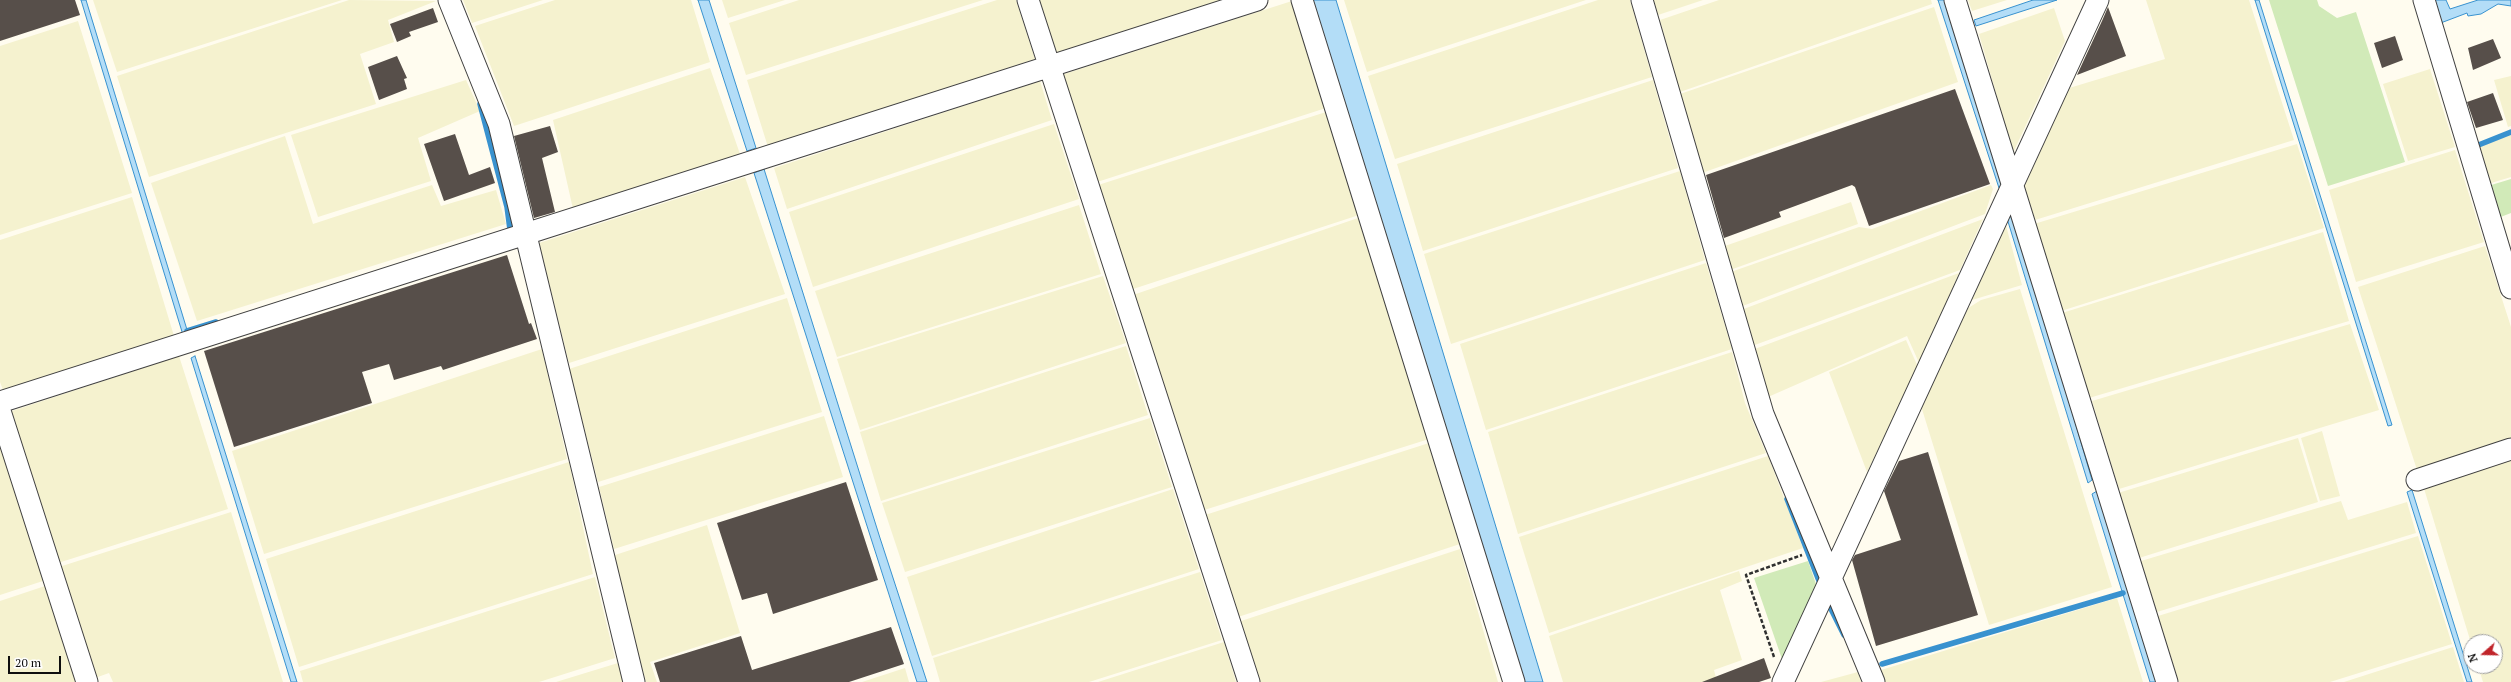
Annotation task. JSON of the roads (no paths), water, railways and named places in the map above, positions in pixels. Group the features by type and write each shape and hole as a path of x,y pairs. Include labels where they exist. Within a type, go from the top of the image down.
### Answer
{"street":[{"path":"449,0 499,124 634,682"},
{"path":"1028,0 1249,682"},
{"path":"0,402 1257,0"},
{"path":"1302,0 1514,682"},
{"path":"1642,0 1763,414 1830,579 1874,682"},
{"path":"1955,0 2167,682"},
{"path":"1783,682 2098,0"},
{"path":"2424,0 2511,288"},
{"path":"0,411 87,682"},
{"path":"2417,480 2511,449"}],"water":[{"path":"81,0 86,0 188,333 183,335"},
{"path":"698,0 709,0 756,148 747,151"},
{"path":"1312,0 1336,0 1543,682 1524,682"},
{"path":"1938,0 1945,0 2003,186 1999,188"},
{"path":"2033,0 2057,0 1976,26 1974,20"},
{"path":"2255,0 2259,0 2392,425 2388,426"},
{"path":"2430,0 2446,0 2450,9 2478,0 2511,0 2511,6 2498,4 2481,14 2468,16 2467,13 2438,24"},
{"path":"764,169 927,682 917,682 754,173"},
{"path":"2006,215 2011,215 2056,357 2092,480 2088,483"},
{"path":"195,356 297,682 291,682 191,358"},
{"path":"2412,490 2463,653 2463,669 2407,492"},
{"path":"2097,491 2156,682 2150,682 2092,494"},
{"path":"2464,674 2470,674 2472,682 2467,682"}],"waterway":[{"path":"480,104 507,207 510,230 507,231"},
{"path":"2476,146 2511,132"},
{"path":"187,331 216,322"},
{"path":"1787,499 1821,586"},
{"path":"1882,664 2123,593"},
{"path":"1827,601 1844,635"}]}
